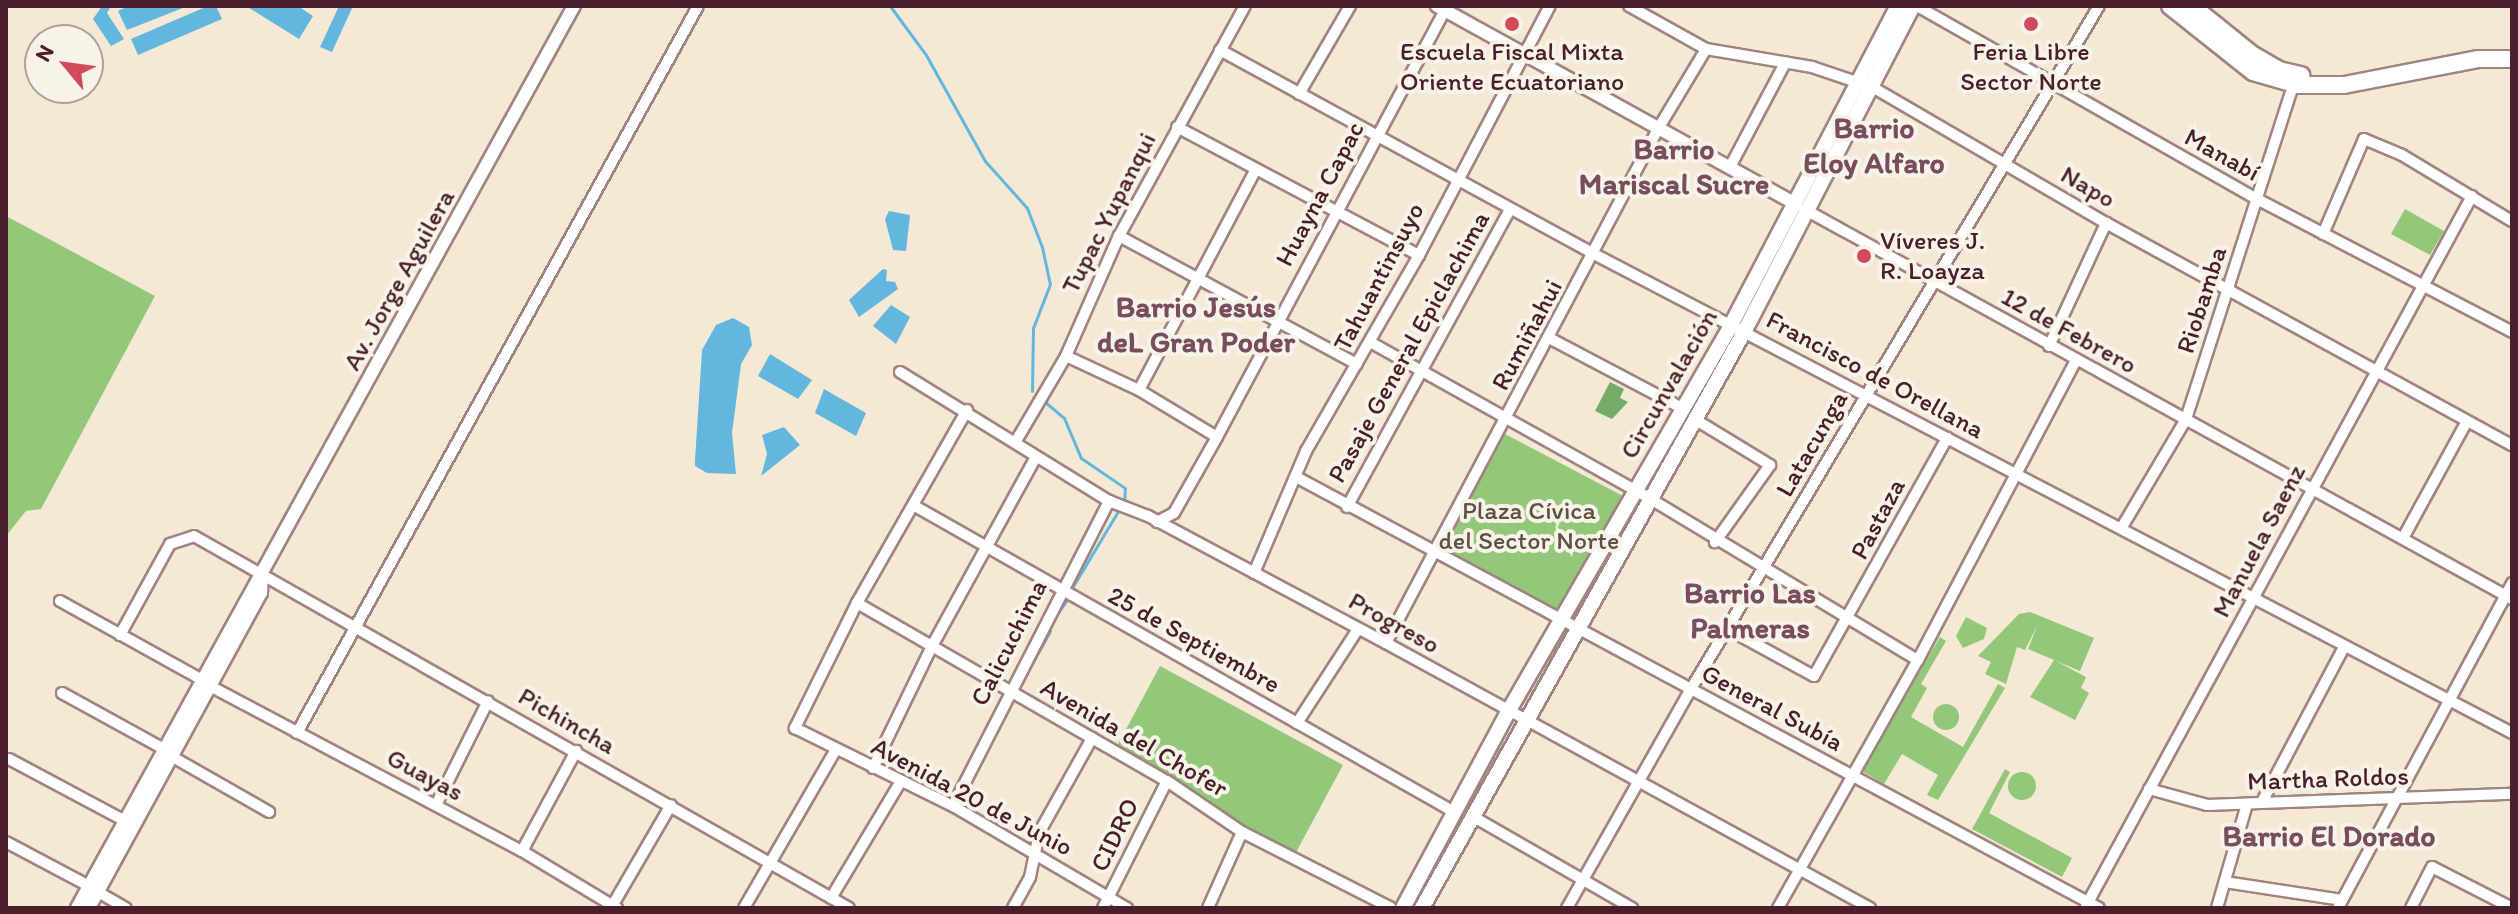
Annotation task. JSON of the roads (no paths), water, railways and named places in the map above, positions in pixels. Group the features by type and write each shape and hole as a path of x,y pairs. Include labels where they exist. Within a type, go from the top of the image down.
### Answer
{"main road":[{"name":"Circunvalación","path":"1403,908 1559,621 1642,494 1696,420 1796,204 1898,6"},
{"name":"Circunvalación","path":"1422,908 1574,629 1684,409 1809,212 1915,6"},
{"path":"2170,6 2253,72 2295,79 2344,85 2478,59 2512,59"},
{"path":"2192,6 2253,55 2295,79 2344,75 2512,48"}],"street":[{"name":"Av. Jorge Aguilera","path":"77,908 94,889 206,683 261,593 262,575 574,6"},
{"path":"297,733 698,6"},
{"name":"Tupac Yupanqui","path":"1016,441 1066,356 1119,236 1245,6"},
{"path":"1299,94 1350,6"},
{"name":"Tahuantinsuyo","path":"1254,573 1298,478 1306,451 1419,255 1456,177 1550,6"},
{"name":"Napo","path":"1629,6 1706,49 1785,63 1874,88 2106,223 2512,445"},
{"name":"Manabí","path":"1915,6 2257,199 2512,332"},
{"name":"Latacunga","path":"1567,908 1691,689 1935,283 2049,84 2099,6"},
{"name":"12 de Febrero","path":"1443,7 1935,283 2508,597"},
{"name":"Huayna Capac","path":"1174,513 1443,7"},
{"name":"Rumiñahui","path":"1386,643 1551,339 1658,129 1706,49"},
{"name":"Francisco de Orellana","path":"1220,50 1594,254 2122,527 2252,601 2512,733"},
{"path":"1730,167 1785,63"},
{"name":"Riobamba","path":"2122,527 2186,419 2230,291 2295,79"},
{"path":"1177,127 1419,255"},
{"path":"2323,234 2361,140 2402,155 2512,221"},
{"path":"1139,390 1256,169"},
{"name":"Manuela Saenz","path":"2087,905 2472,196"},
{"name":"Pasaje General Epiclachima","path":"1347,507 1510,209"},
{"path":"2049,346 2106,223"},
{"path":"1119,236 1357,364"},
{"path":"1551,339 1684,409"},
{"path":"1370,342 1642,494 1715,542 1918,660"},
{"path":"1066,356 1139,390 1217,437"},
{"path":"1778,908 1918,660 2076,360"},
{"name":"Progreso","path":"900,372 967,410 1109,501 1157,522 1386,643 1870,908"},
{"path":"857,603 967,410"},
{"path":"1696,420 1770,465 1715,542"},
{"path":"2403,538 2467,421"},
{"name":"Pastaza","path":"1728,629 1808,677 1819,670 1849,621 1947,438"},
{"path":"873,768 932,646 1036,457"},
{"name":"General Subía","path":"1298,478 2087,905 2099,908"},
{"name":"Calicuchima","path":"953,806 1060,589 1109,501"},
{"name":"25 de Septiembre","path":"913,505 984,550 1060,589 1454,812"},
{"path":"1157,522 1174,513 1181,535"},
{"name":"Pichincha","path":"120,635 177,538 194,536 849,908"},
{"path":"2225,882 2340,904 2447,698 2508,597 2512,583"},
{"name":"Guayas","path":"60,601 297,733 522,851 614,907"},
{"name":"Avenida del Chofer","path":"857,603 1167,781 1242,832 1391,908"},
{"name":"Avenida 20 de Junio","path":"857,603 795,728 835,751 953,806 1038,855 1106,903 1127,908"},
{"path":"1297,723 1358,629"},
{"path":"2262,802 2344,647"},
{"path":"62,693 269,812"},
{"path":"436,805 488,701"},
{"path":"1013,908 1038,855 1039,833 1092,738"},
{"path":"522,851 576,751"},
{"path":"744,908 835,751"},
{"name":"Av. Jorge Aguilera","path":"89,908 94,889 125,821 167,753"},
{"path":"9,759 125,821"},
{"path":"831,898 901,781"},
{"name":"CIDRO","path":"1106,903 1167,781"},
{"name":"Martha Roldos","path":"2149,789 2187,803 2247,804 2512,794"},
{"path":"2217,908 2247,804"},
{"path":"614,907 671,805"},
{"path":"1472,816 1632,908"},
{"path":"1208,908 1242,832"},
{"path":"6,842 126,908"},
{"path":"2411,908 2432,867 2512,908"}],"water":[{"path":"102,6 111,6 107,13 124,39 111,46 104,36 104,24 96,24 93,19"},
{"path":"128,6 188,6 127,30 118,11"},
{"path":"208,6 216,6 222,19 138,55 131,39"},
{"path":"246,6 298,6 313,16 299,39"},
{"path":"339,6 353,6 332,52 320,47"},
{"path":"889,211 910,215 906,251 893,250 885,219"},
{"path":"883,269 887,270 886,281 895,282 898,289 859,317 849,300"},
{"path":"891,305 910,317 896,344 873,326"},
{"path":"733,318 749,327 752,345 741,364 732,433 736,474 707,473 695,466 702,350 716,325"},
{"path":"770,354 812,380 798,399 758,376"},
{"path":"824,389 866,413 856,436 815,413"},
{"path":"784,427 800,445 761,476 767,454 762,435"}],"waterway":[{"path":"890,6 926,55 985,161 1027,208 1042,247 1050,284 1033,328 1032,391"},
{"path":"1045,402 1064,418 1081,458 1125,488 1124,501"},
{"path":"1072,588 1118,511"},
{"path":"1056,615 1066,601"},
{"path":"1019,687 1050,631"}],"place":[{"name":"Escuela Fiscal Mixta Oriente Ecuatoriano","path":"1512,24"},
{"name":"Feria Libre Sector Norte","path":"2031,24"},
{"name":"Víveres J. R. Loayza","path":"1864,256"}],"district":[{"name":"Barrio Eloy Alfaro","path":"1874,145"},
{"name":"Barrio Mariscal Sucre","path":"1674,166"},
{"name":"Barrio Jesús deL Gran Poder","path":"1196,324"},
{"name":"Barrio Las Palmeras","path":"1750,610"},
{"name":"Barrio El Dorado","path":"2329,836"}],"park label":[{"name":"Plaza Cívica del Sector Norte","path":"1529,526"}]}
